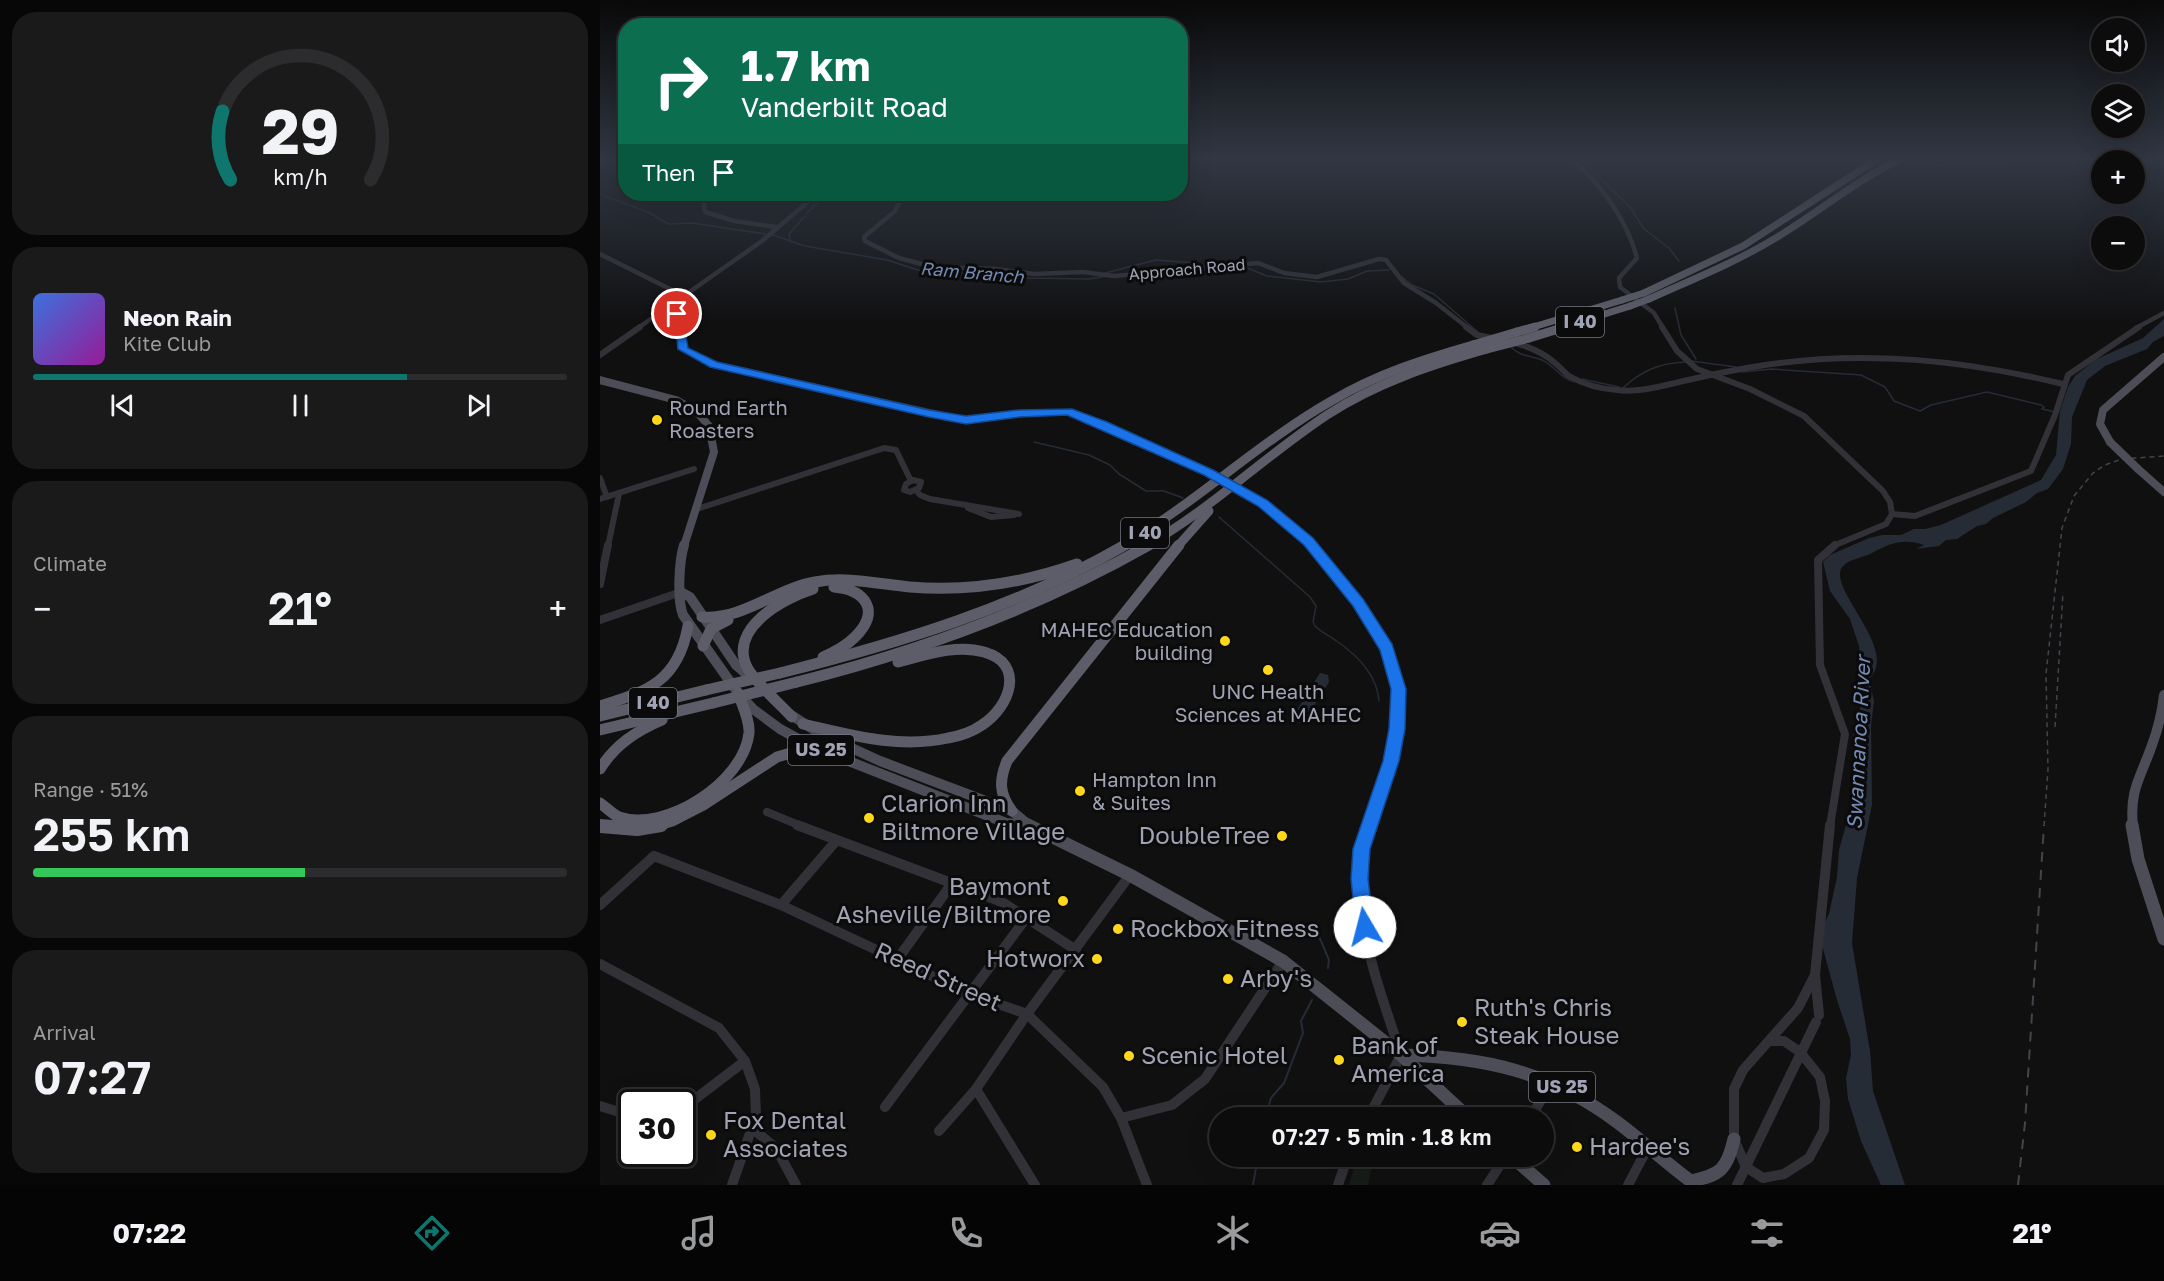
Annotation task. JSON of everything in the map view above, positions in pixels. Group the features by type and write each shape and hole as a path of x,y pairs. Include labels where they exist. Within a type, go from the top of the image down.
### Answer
{"highway":[{"name":"I 40","path":"600,730 830,674 952,637 1053,596 1156,540 1231,488 1311,426 1354,398 1411,372 1630,306 1743,246 1794,213"},
{"name":"I 40","path":"600,716 890,644 983,613 1067,576 1125,545 1191,503 1330,401 1403,366 1622,300 1647,296 1736,260 1813,213"},
{"path":"1012,811 1001,797 999,789 1002,771 1007,762 1182,541 1231,488"},
{"path":"702,617 720,619 792,588 827,580 864,581 937,589 1010,583 1052,573 1125,545"},
{"path":"785,671 833,652 850,642 867,619 868,604 864,597 850,588 838,586 808,590 767,612 749,634 744,647 744,662 754,677 792,717"},
{"path":"703,646 711,630 754,604"},
{"path":"600,706 645,691 669,674 684,652 688,626"},
{"path":"804,724 873,740 922,742 947,739 969,732 992,718 1007,698 1011,680 1009,672 999,659 987,653 961,650 830,674"},
{"path":"600,803 610,813 620,818 650,819 684,808 714,790 734,769 747,745 747,723 738,693"},
{"path":"600,769 615,748 627,738 688,709"},
{"path":"600,826 632,831 667,824 695,811 776,757 799,752 830,754"}],"main road":[{"path":"2164,357 2103,410 2100,424 2110,442 2164,492"},
{"name":"US 25","path":"600,380 687,405 703,417 712,433 714,452 681,554 681,592 678,603 688,626 738,693 753,709 780,729 830,754 1006,823 1029,825"},
{"name":"US 25","path":"681,592 690,597 736,665 792,717 880,761 1012,811 1029,825 1130,875 1283,961 1401,1055 1476,1058 1515,1067 1552,1082 1593,1105 1694,1183"},
{"path":"2164,695 2160,722 2137,778 2132,809 2132,828 2164,939"},
{"path":"1401,1055 1457,1107"},
{"path":"1694,1183 1724,1169 1729,1163 1734,1138"},
{"path":"1524,1167 1544,1185"}],"street":[{"path":"709,213 734,221 777,227"},
{"path":"600,355 675,304 794,213"},
{"name":"Approach Road","path":"892,213 864,237 865,240 899,258 933,267 996,269 1034,274 1083,272 1114,276 1258,263 1284,273 1317,277 1379,259 1386,260 1404,283 1436,303 1477,334 1522,345 1540,353 1556,363 1566,374 1582,382 1604,389 1626,392 1711,376"},
{"path":"1615,213 1634,247 1637,258 1619,278 1620,286 1654,313 1677,351 1697,369 1750,389 1788,407 1814,424 1838,451 1883,491 1890,502 1892,514 1886,524 1834,545 1818,560 1820,665 1845,734 1829,833 1815,975 1818,1019 1737,1185"},
{"path":"600,254 670,289 683,349 714,364 929,414 966,420 1019,413 1068,412 1209,472 1248,494 1291,526 1322,557 1358,603 1386,648 1393,664 1398,689 1397,729 1390,766 1361,849 1360,879 1365,927 1374,968 1401,1055 1374,1107"},
{"path":"1892,514 1916,516 2031,471 2068,375 2131,331 2164,313"},
{"path":"1711,376 1799,360 1881,356 1949,361 2043,378 2063,384"},
{"path":"1731,372 1729,378 1734,383"},
{"path":"2043,378 2068,375"},
{"path":"2043,378 2060,394"},
{"path":"696,509 884,448 896,450 911,481"},
{"path":"600,478 604,498 694,469"},
{"path":"911,481 921,482 921,487 916,490 904,490 904,485 911,481"},
{"path":"916,490 924,497 1019,514 991,517 963,505"},
{"path":"600,584 619,494"},
{"path":"600,620 681,592"},
{"path":"766,812 836,841 953,882 1002,902 1076,950"},
{"path":"781,905 836,841"},
{"name":"Reed Street","path":"600,905 654,856 781,905 970,994 1027,1014 1103,1087 1121,1118 1147,1185"},
{"path":"939,1131 976,1089 1027,1014 1130,875"},
{"path":"897,960 953,882"},
{"path":"885,1107 1027,917"},
{"path":"1121,1118 1172,1106 1205,1079 1283,961"},
{"path":"600,964 719,1028 745,1061 755,1089 756,1116 732,1185"},
{"path":"1769,1041 1784,1041 1800,1053 1820,1077 1825,1101 1824,1130 1809,1158 1784,1174 1763,1178 1746,1167 1734,1138 1734,1089 1743,1070 1798,1008 1815,975"},
{"path":"696,1098 745,1061"},
{"path":"1537,1107 1552,1082"},
{"path":"976,1089 1035,1185"},
{"path":"600,1106 618,1112"},
{"path":"753,1129 776,1148 796,1185"},
{"path":"1628,1185 1648,1147"},
{"path":"1338,1185 1344,1167"},
{"path":"1487,1185 1499,1167"},
{"path":"1141,1173 1142,1185"}],"shaded area":[{"path":"1354,1167 1372,1167 1368,1185 1349,1185"}],"water":[{"name":"Swannanoa River","path":"2164,319 2164,336 2153,342 2147,349 2105,366 2087,380 2072,417 2071,444 2063,469 2048,489 2037,493 2026,502 1993,518 1986,524 1977,526 1957,539 1946,540 1939,546 1916,549 1924,545 1910,542 1897,543 1843,566 1840,576 1844,588 1876,652 1876,666 1869,679 1874,701 1871,726 1872,805 1857,878 1852,943 1870,1051 1873,1091 1905,1185 1881,1185 1861,1141 1848,1099 1846,1078 1851,1055 1850,1039 1819,934 1829,914 1837,877 1839,850 1856,789 1852,739 1860,709 1861,664 1859,646 1850,619 1830,591 1823,562 1830,555 1869,538 1901,535 1914,529 1941,525 2041,480 2056,455 2060,411 2068,387 2075,376 2095,360 2143,338"},
{"path":"1320,673 1328,675 1329,682 1303,723 1296,722 1293,716"}],"waterway":[{"name":"Ram Branch","path":"650,213 668,224 692,223 765,234"},
{"path":"1634,213 1644,229 1669,248 1679,261"},
{"path":"790,239 789,234 805,216"},
{"name":"Ram Branch","path":"773,235 805,246 887,260 924,272 1011,274 1028,278 1089,279 1102,277"},
{"name":"Ram Branch","path":"1105,273 1156,260 1196,263 1201,266"},
{"name":"Ram Branch","path":"1216,269 1245,267 1267,276 1321,282 1348,279 1367,271 1389,270"},
{"name":"Ram Branch","path":"1402,277 1412,285 1434,294 1479,333"},
{"path":"1675,308 1681,335 1696,359"},
{"name":"Ram Branch","path":"1511,347 1522,354 1542,360 1575,382"},
{"name":"Ram Branch","path":"1691,361 1736,367"},
{"name":"Ram Branch","path":"1623,388 1651,369 1685,362"},
{"name":"Ram Branch","path":"1742,372 1772,369 1861,375 1885,387 1894,401 1920,411 1931,405 1987,392 2041,405 2044,407 2042,409 2055,412"},
{"name":"Ram Branch","path":"1582,379 1619,387"},
{"path":"1034,442 1089,455 1110,465 1119,474 1146,491 1164,491 1183,498"},
{"path":"1219,517 1310,597 1316,606 1313,622 1315,626 1343,646 1364,666 1374,682 1379,701"},
{"path":"1318,934 1329,960 1328,968"},
{"path":"1268,1107 1271,1098 1284,1083 1303,1033 1301,1021 1312,1000"},
{"path":"1253,1185 1256,1167"}],"railway":[{"path":"2044,826 2048,769 2046,674 2062,528 2074,496 2093,473 2105,465 2122,459 2164,456"},
{"path":"2055,727 2063,592"},
{"path":"2018,1185 2025,1123 2044,825"}],"place":[{"name":"Round Earth Roasters","path":"657,420"},
{"name":"MAHEC Education building","path":"1225,641"},
{"name":"UNC Health Sciences at MAHEC","path":"1268,670"},
{"name":"Hampton Inn & Suites","path":"1080,791"},
{"name":"Clarion Inn Biltmore Village","path":"869,818"},
{"name":"DoubleTree","path":"1282,836"},
{"name":"Baymont Asheville/Biltmore","path":"1063,901"},
{"name":"Rockbox Fitness","path":"1118,929"},
{"name":"Hotworx","path":"1097,959"},
{"name":"Arby's","path":"1228,979"},
{"name":"Ruth's Chris Steak House","path":"1462,1022"},
{"name":"Scenic Hotel","path":"1129,1056"},
{"name":"Bank of America","path":"1339,1060"},
{"name":"Fox Dental Associates","path":"711,1135"},
{"name":"Hardee's","path":"1577,1147"}],"route":[{"path":"677,314 683,349 699,359 714,364 887,402 929,414 966,420 1019,413 1068,412 1209,472 1262,503 1309,542 1358,603 1386,648 1393,664 1398,689 1397,729 1391,761 1361,849 1360,879 1365,927"}]}
